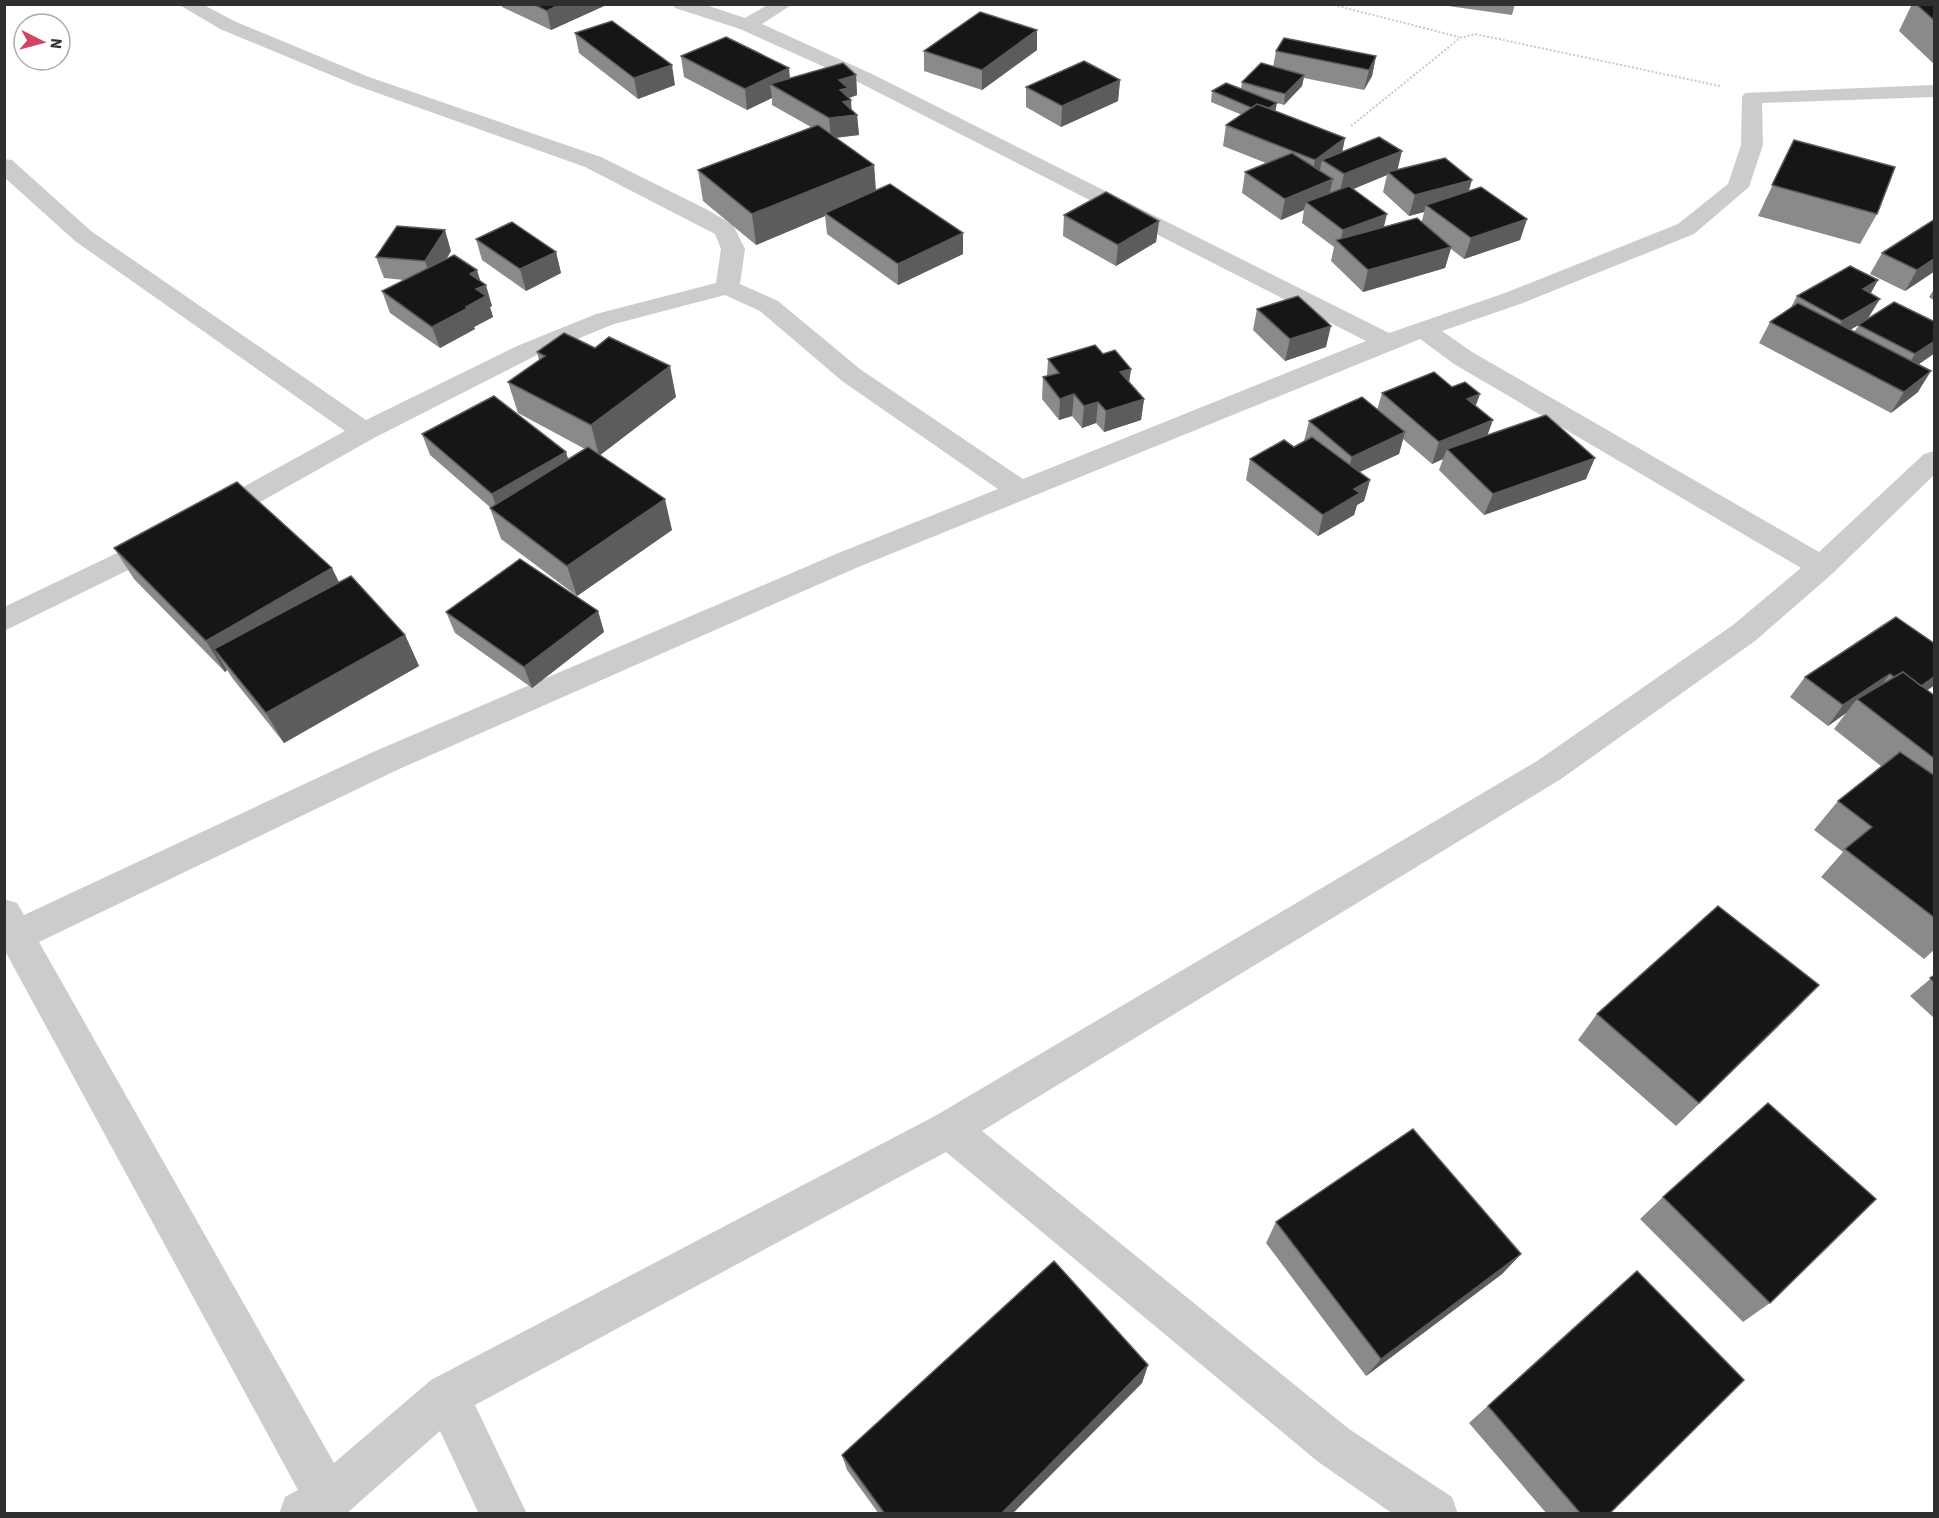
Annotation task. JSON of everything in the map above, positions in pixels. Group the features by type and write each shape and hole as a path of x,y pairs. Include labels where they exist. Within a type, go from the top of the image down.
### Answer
{"street":[{"path":"187,4 227,25 362,81 593,162 700,215 725,230 733,249 727,287"},
{"path":"682,4 747,25 865,78 1388,342"},
{"path":"747,25 784,4"},
{"path":"1935,91 1752,97 1752,145 1738,187 1686,229 1514,298 1388,342 846,561 11,924 315,1506 447,1396 949,1129 1549,770 1744,633 1822,567 1935,460"},
{"path":"4,165 83,236 364,432"},
{"path":"4,620 185,530 364,432 526,351 605,319 727,287 770,306 851,375 1021,491"},
{"path":"1423,330 1463,358 1822,567"},
{"path":"949,1129 1333,1445 1435,1514"},
{"path":"447,1396 504,1514"}],"path":[{"path":"1330,4 1460,38"},
{"path":"1351,126 1460,38 1475,34 1706,82 1752,97"}],"building":[{"path":"533,4 560,4 547,11"},
{"path":"1916,4 1935,4 1935,21"},
{"path":"980,12 1037,30 982,70 924,51"},
{"path":"612,21 672,65 634,78 575,33"},
{"path":"726,37 789,68 745,89 681,56"},
{"path":"1284,38 1376,56 1369,70 1276,51"},
{"path":"1084,61 1120,80 1062,106 1026,87"},
{"path":"843,63 856,75 839,80 848,88 840,90 851,100 843,102 857,115 829,118 770,84"},
{"path":"1261,63 1304,75 1285,94 1242,82"},
{"path":"1226,83 1277,103 1269,108 1257,104 1252,108 1212,91"},
{"path":"1257,104 1345,138 1315,160 1226,125"},
{"path":"818,125 874,165 752,214 698,170"},
{"path":"1379,137 1402,151 1344,174 1322,160"},
{"path":"1794,140 1895,167 1877,214 1772,185"},
{"path":"1292,153 1333,179 1285,199 1245,172"},
{"path":"1445,158 1472,180 1415,195 1388,172"},
{"path":"890,184 963,233 898,264 825,213"},
{"path":"1349,186 1387,214 1343,230 1306,202"},
{"path":"1481,187 1527,219 1471,238 1426,205"},
{"path":"1106,192 1159,221 1118,245 1064,215"},
{"path":"1417,218 1451,247 1368,270 1336,240"},
{"path":"1935,219 1935,258 1917,270 1882,253"},
{"path":"512,222 556,252 520,269 476,239"},
{"path":"397,226 445,230 425,261 376,257"},
{"path":"454,255 477,270 470,274 486,285 476,289 486,296 432,327 382,291"},
{"path":"1850,266 1878,280 1863,289 1880,299 1842,321 1797,296"},
{"path":"1298,296 1331,326 1290,339 1257,309"},
{"path":"1894,302 1935,322 1935,341 1915,354 1858,325"},
{"path":"1798,303 1931,371 1904,392 1770,322"},
{"path":"564,333 595,348 609,337 670,366 591,425 508,382 545,356 537,352"},
{"path":"1095,345 1103,354 1115,350 1131,369 1120,372 1144,399 1106,411 1098,402 1084,406 1074,394 1060,399 1043,377 1059,373 1048,359"},
{"path":"1434,372 1452,387 1465,382 1480,394 1467,399 1493,420 1439,442 1382,393"},
{"path":"494,396 566,452 492,494 422,434"},
{"path":"1362,397 1405,432 1352,457 1309,421"},
{"path":"1546,415 1595,458 1493,494 1447,449"},
{"path":"1312,437 1370,480 1354,489 1360,493 1323,515 1250,459 1284,440 1294,447"},
{"path":"588,447 665,499 567,566 490,508"},
{"path":"237,482 332,568 206,641 114,548"},
{"path":"520,559 598,611 524,667 446,612"},
{"path":"351,576 405,635 266,713 214,649"},
{"path":"1896,617 1935,644 1935,676 1921,686 1903,672 1894,677 1890,674 1843,705 1805,677"},
{"path":"1903,672 1935,696 1935,759 1857,699"},
{"path":"1900,752 1935,776 1935,918 1845,849 1872,827 1838,801"},
{"path":"1718,906 1819,985 1699,1103 1597,1014"},
{"path":"1768,1103 1876,1199 1770,1303 1663,1197"},
{"path":"1413,1129 1521,1254 1381,1359 1276,1222"},
{"path":"1054,1261 1148,1365 1001,1514 885,1514 842,1455"},
{"path":"1637,1271 1744,1380 1609,1514 1581,1514 1488,1406"}]}
